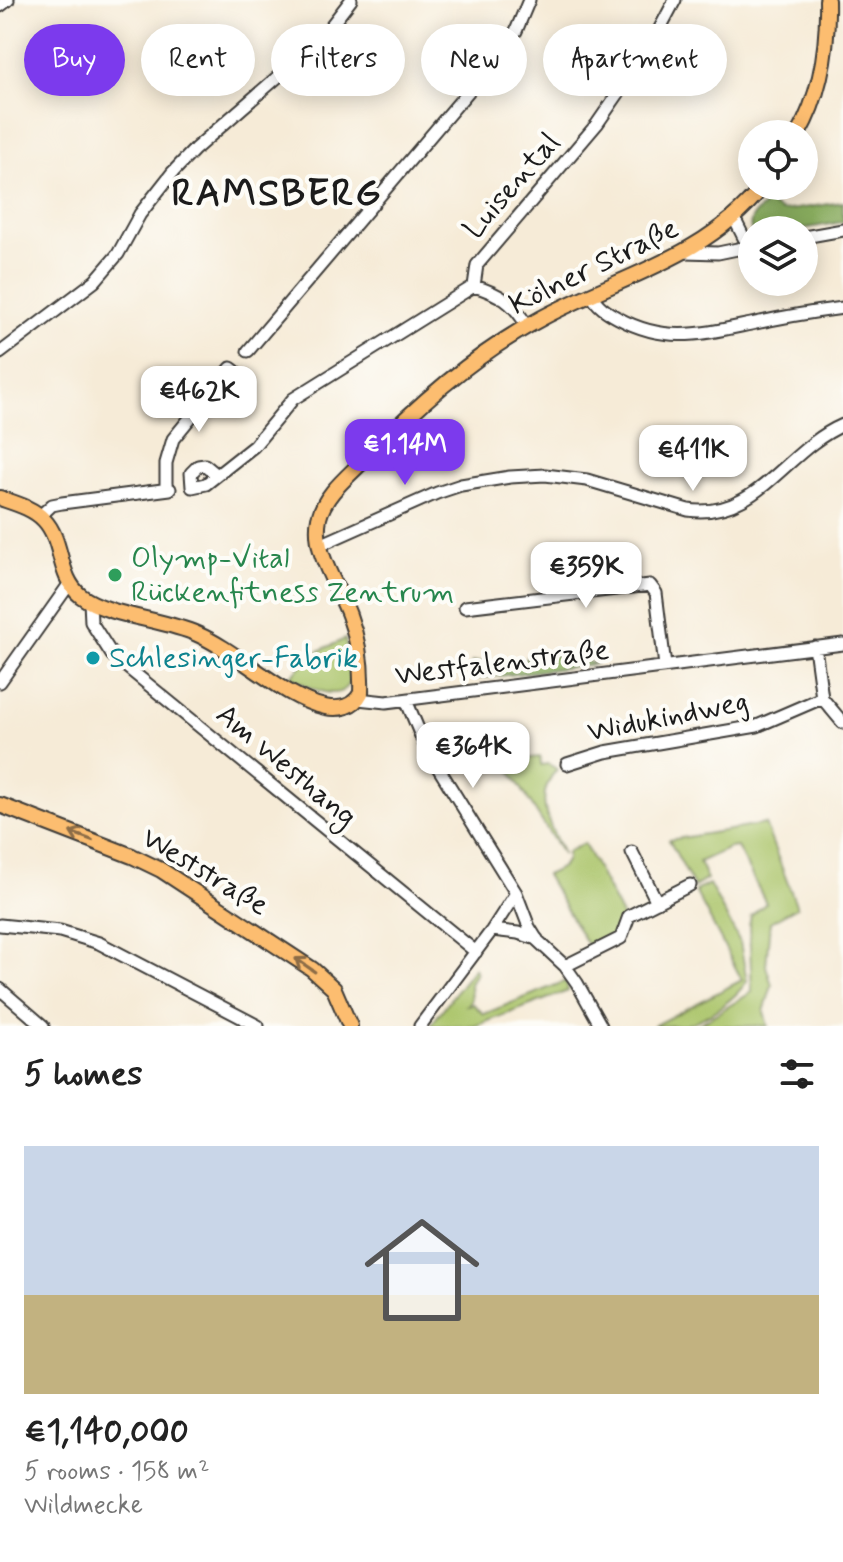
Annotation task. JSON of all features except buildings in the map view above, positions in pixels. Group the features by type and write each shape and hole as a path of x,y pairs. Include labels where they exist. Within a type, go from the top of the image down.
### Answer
{"main road":[{"path":"804,120 823,61 827,0"},
{"name":"Kölner Straße","path":"358,699 361,681 352,623 320,545 318,526 326,501 392,431 460,373 527,326 685,252 718,231 750,200"},
{"path":"0,498 40,516 54,537 70,583 90,602 201,635 312,703 337,708 358,699"},
{"name":"Weststraße","path":"0,805 161,870 312,969 334,989 350,1026"}],"street":[{"path":"0,6 8,0"},
{"path":"0,353 95,281 118,254 140,214 173,172 195,149 320,40 351,0"},
{"path":"248,351 495,60 516,31 529,0"},
{"name":"Luisental","path":"474,286 477,265 597,124 655,40 675,0"},
{"path":"734,218 738,226"},
{"path":"818,234 843,230"},
{"path":"718,231 726,244 736,249"},
{"path":"685,252 708,254 736,249"},
{"path":"217,475 254,446 293,399 474,286 500,294 510,302 527,326"},
{"path":"591,294 600,307 627,323 653,332 680,336 700,335 843,308"},
{"path":"40,516 52,505 169,489 166,463 173,439 231,368 235,371"},
{"path":"320,545 437,493 471,483 517,476 545,475 587,480 683,509 703,512 722,510 753,495 807,446 843,425"},
{"path":"0,682 70,583"},
{"path":"465,607 650,585 656,593 665,666"},
{"name":"Am Westhang","path":"90,602 91,622 112,655 476,952"},
{"name":"Westfalenstraße","path":"358,699 378,702 406,700 843,644"},
{"path":"815,647 822,698 843,723"},
{"name":"Widukindweg","path":"567,764 605,752 757,726 822,698"},
{"path":"406,700 426,748 516,893 537,940 565,966 601,1026"},
{"path":"632,852 657,902"},
{"path":"565,966 621,938 629,916 690,885"},
{"path":"420,1026 516,893"},
{"path":"0,925 60,931 99,943 258,1026"},
{"path":"492,930 518,933 537,940"},
{"path":"0,989 43,1026"}],"green space":[{"path":"843,202 843,222 818,226 818,216 754,216 767,203 782,211"},
{"path":"345,639 350,678 340,692 323,692 290,677 314,653"},
{"path":"581,655 582,660 597,664 475,679 472,662 525,661 526,657"},
{"path":"540,757 541,765 548,764 557,769 549,780 544,801 549,823 563,855 508,767 521,759"},
{"path":"765,824 797,907 770,922 766,966 772,985 764,1012 768,1026 696,1026 752,992 749,926 751,916 766,903 737,847 699,862 707,879 694,887 669,840"},
{"path":"584,843 623,918 617,934 589,948 546,875 564,864 567,852"},
{"path":"709,884 740,942 747,981 720,1008 702,1018 685,1025 653,1026 742,980 695,891"},
{"path":"474,968 476,973 470,984 471,1001 467,1005 473,1004 484,1014 566,981 568,991 475,1026 430,1026"}],"place":[{"name":"Olymp-Vital Rückenfitness Zentrum","path":"115,575"},
{"name":"Schlesinger-Fabrik","path":"93,658"}],"district":[{"name":"RAMSBERG","path":"277,194"}]}
